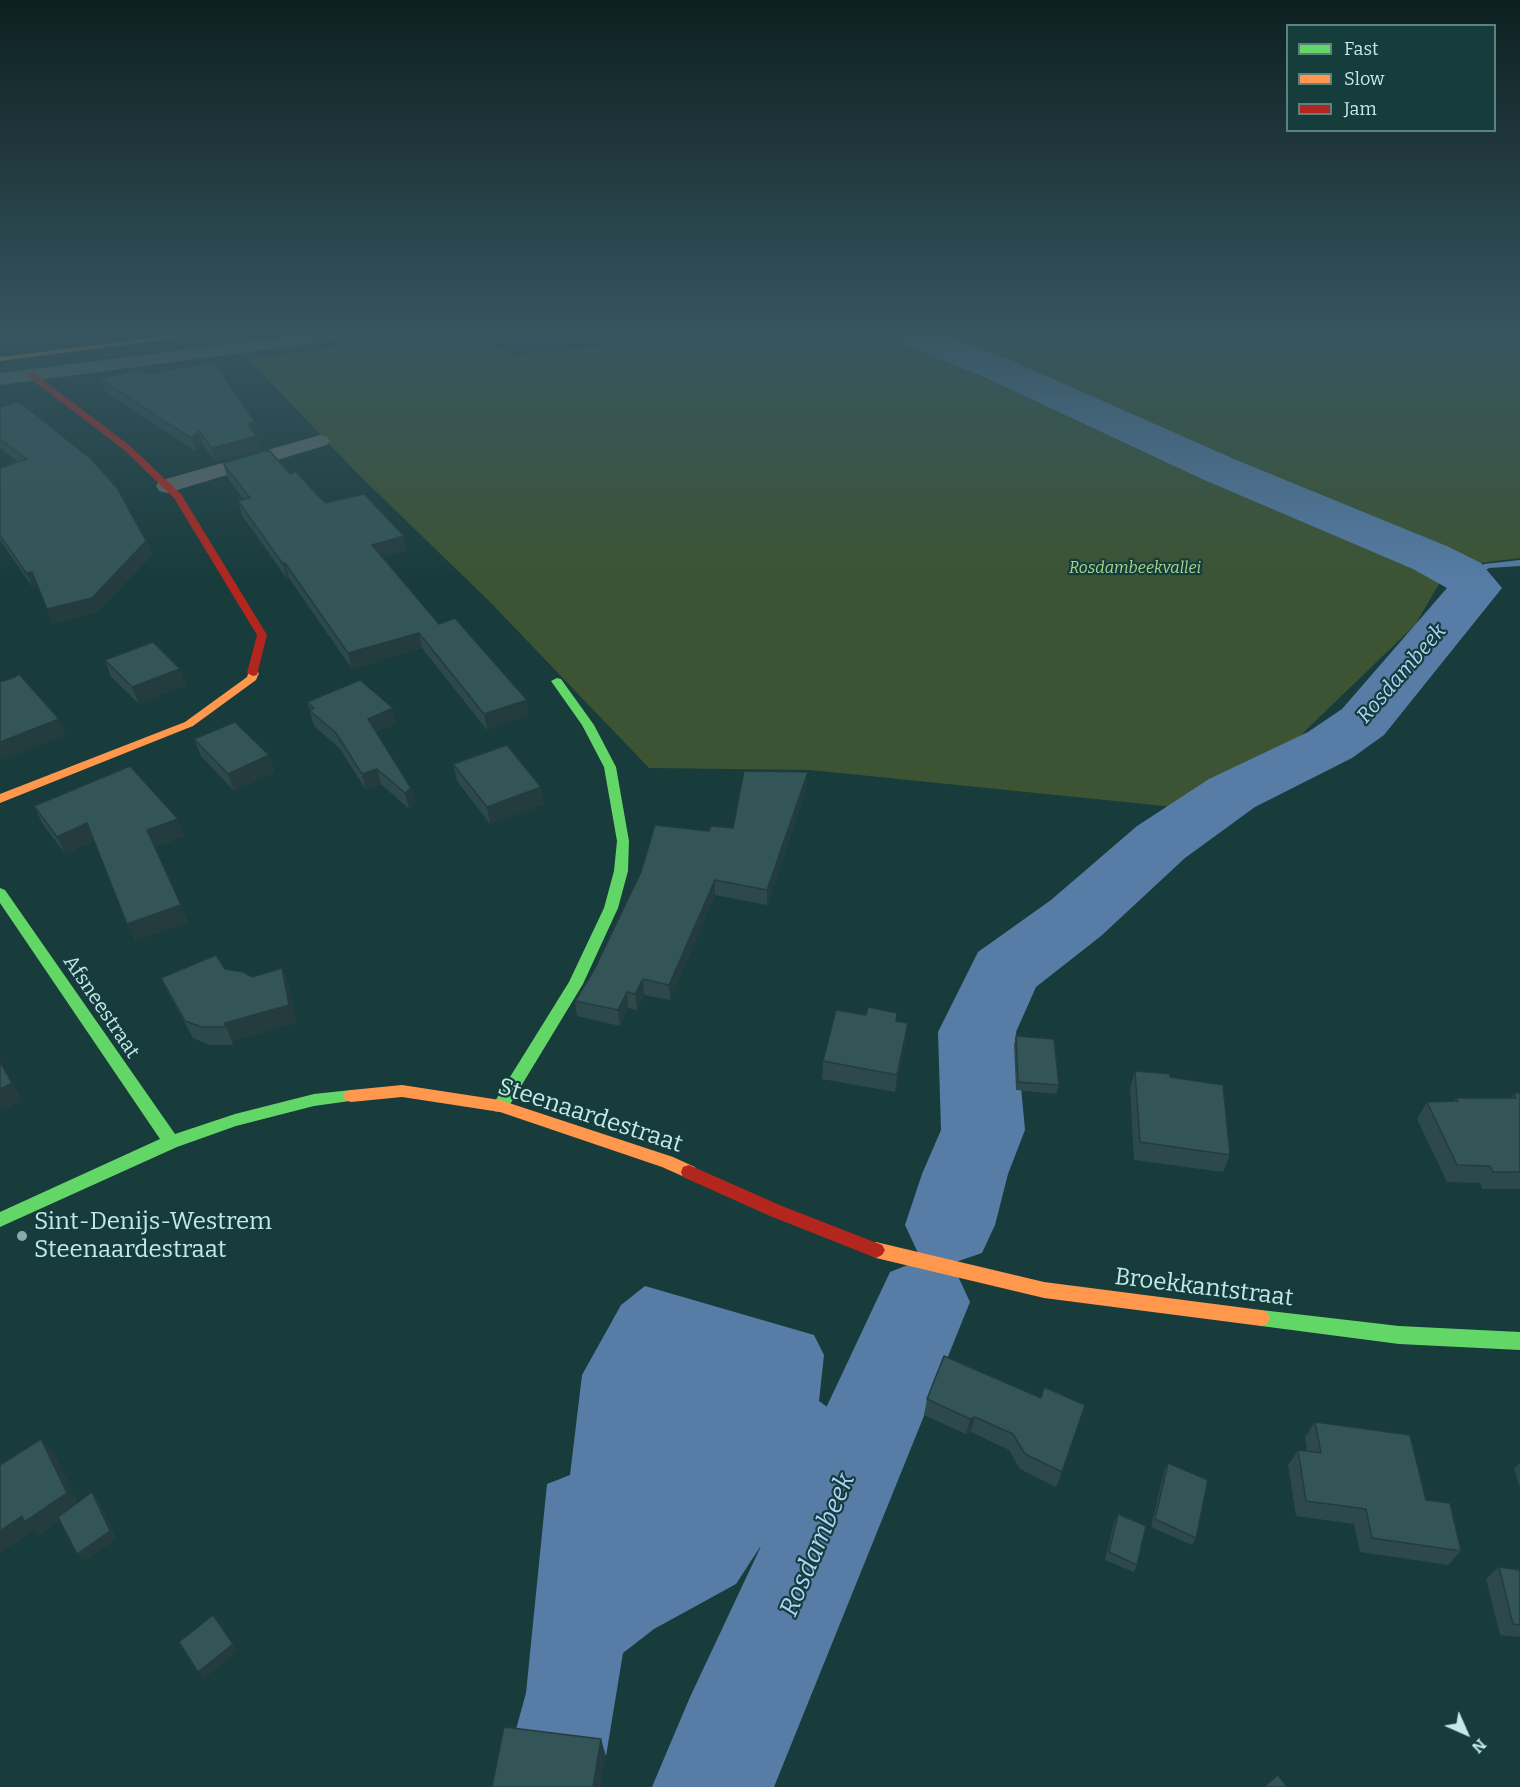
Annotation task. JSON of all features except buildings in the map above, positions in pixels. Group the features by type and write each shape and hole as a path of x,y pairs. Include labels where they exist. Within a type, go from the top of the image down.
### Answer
{"main road":[{"path":"0,799 189,724 252,678 262,635 178,496 126,447 90,419"},
{"path":"500,1106 576,984 610,908 621,871 623,841 610,767 588,725 557,681"},
{"name":"Afsneestraat","path":"0,893 171,1142"},
{"name":"Steenaardestraat","path":"0,1220 171,1142 235,1120 325,1099 402,1091 500,1106 667,1162 776,1211 886,1254"},
{"name":"Broekkantstraat","path":"886,1254 1044,1290 1399,1335 1520,1341"}],"street":[{"path":"167,486 320,441"}],"green space":[{"name":"Rosdambeekvallei","path":"306,419 1520,419 1520,558 1449,567 1415,625 1275,760 1203,810 810,770 649,768 489,601 357,473"}],"water":[{"path":"645,1286 814,1335 824,1355 819,1401 837,1414 805,1485 780,1552 760,1547 736,1584 654,1629 623,1653 606,1756 512,1744 526,1693 547,1484 570,1475 582,1375 621,1305"}],"waterway":[{"name":"Rosdambeek","path":"950,1225 965,1174 983,1130 977,1032 1005,971 1076,918 1161,842 1232,793 1330,745 1363,722 1476,588 1463,574 1431,558 1218,469 1109,419"},
{"path":"1467,578 1487,566 1520,563"},
{"name":"Rosdambeek","path":"713,1787 923,1302"},
{"path":"805,1485 838,1498"}],"traffic: fast":[{"path":"500,1106 576,984 611,908 621,871 623,841 610,767 588,725 557,681"},
{"path":"0,893 171,1142"},
{"path":"0,1220 171,1142 235,1120 314,1100 351,1096"},
{"path":"1261,1318 1399,1335 1520,1341"}],"traffic: slow":[{"path":"0,799 189,724 252,678 253,673"},
{"path":"351,1096 402,1091 500,1106 667,1162 689,1172"},
{"path":"876,1250 1044,1290 1261,1318"}],"traffic: jam":[{"path":"90,419 126,447 178,496 262,635 253,673"},
{"path":"689,1172 776,1211 876,1250"}],"place":[{"name":"Sint-Denijs-Westrem Steenaardestraat","path":"22,1236"}]}
